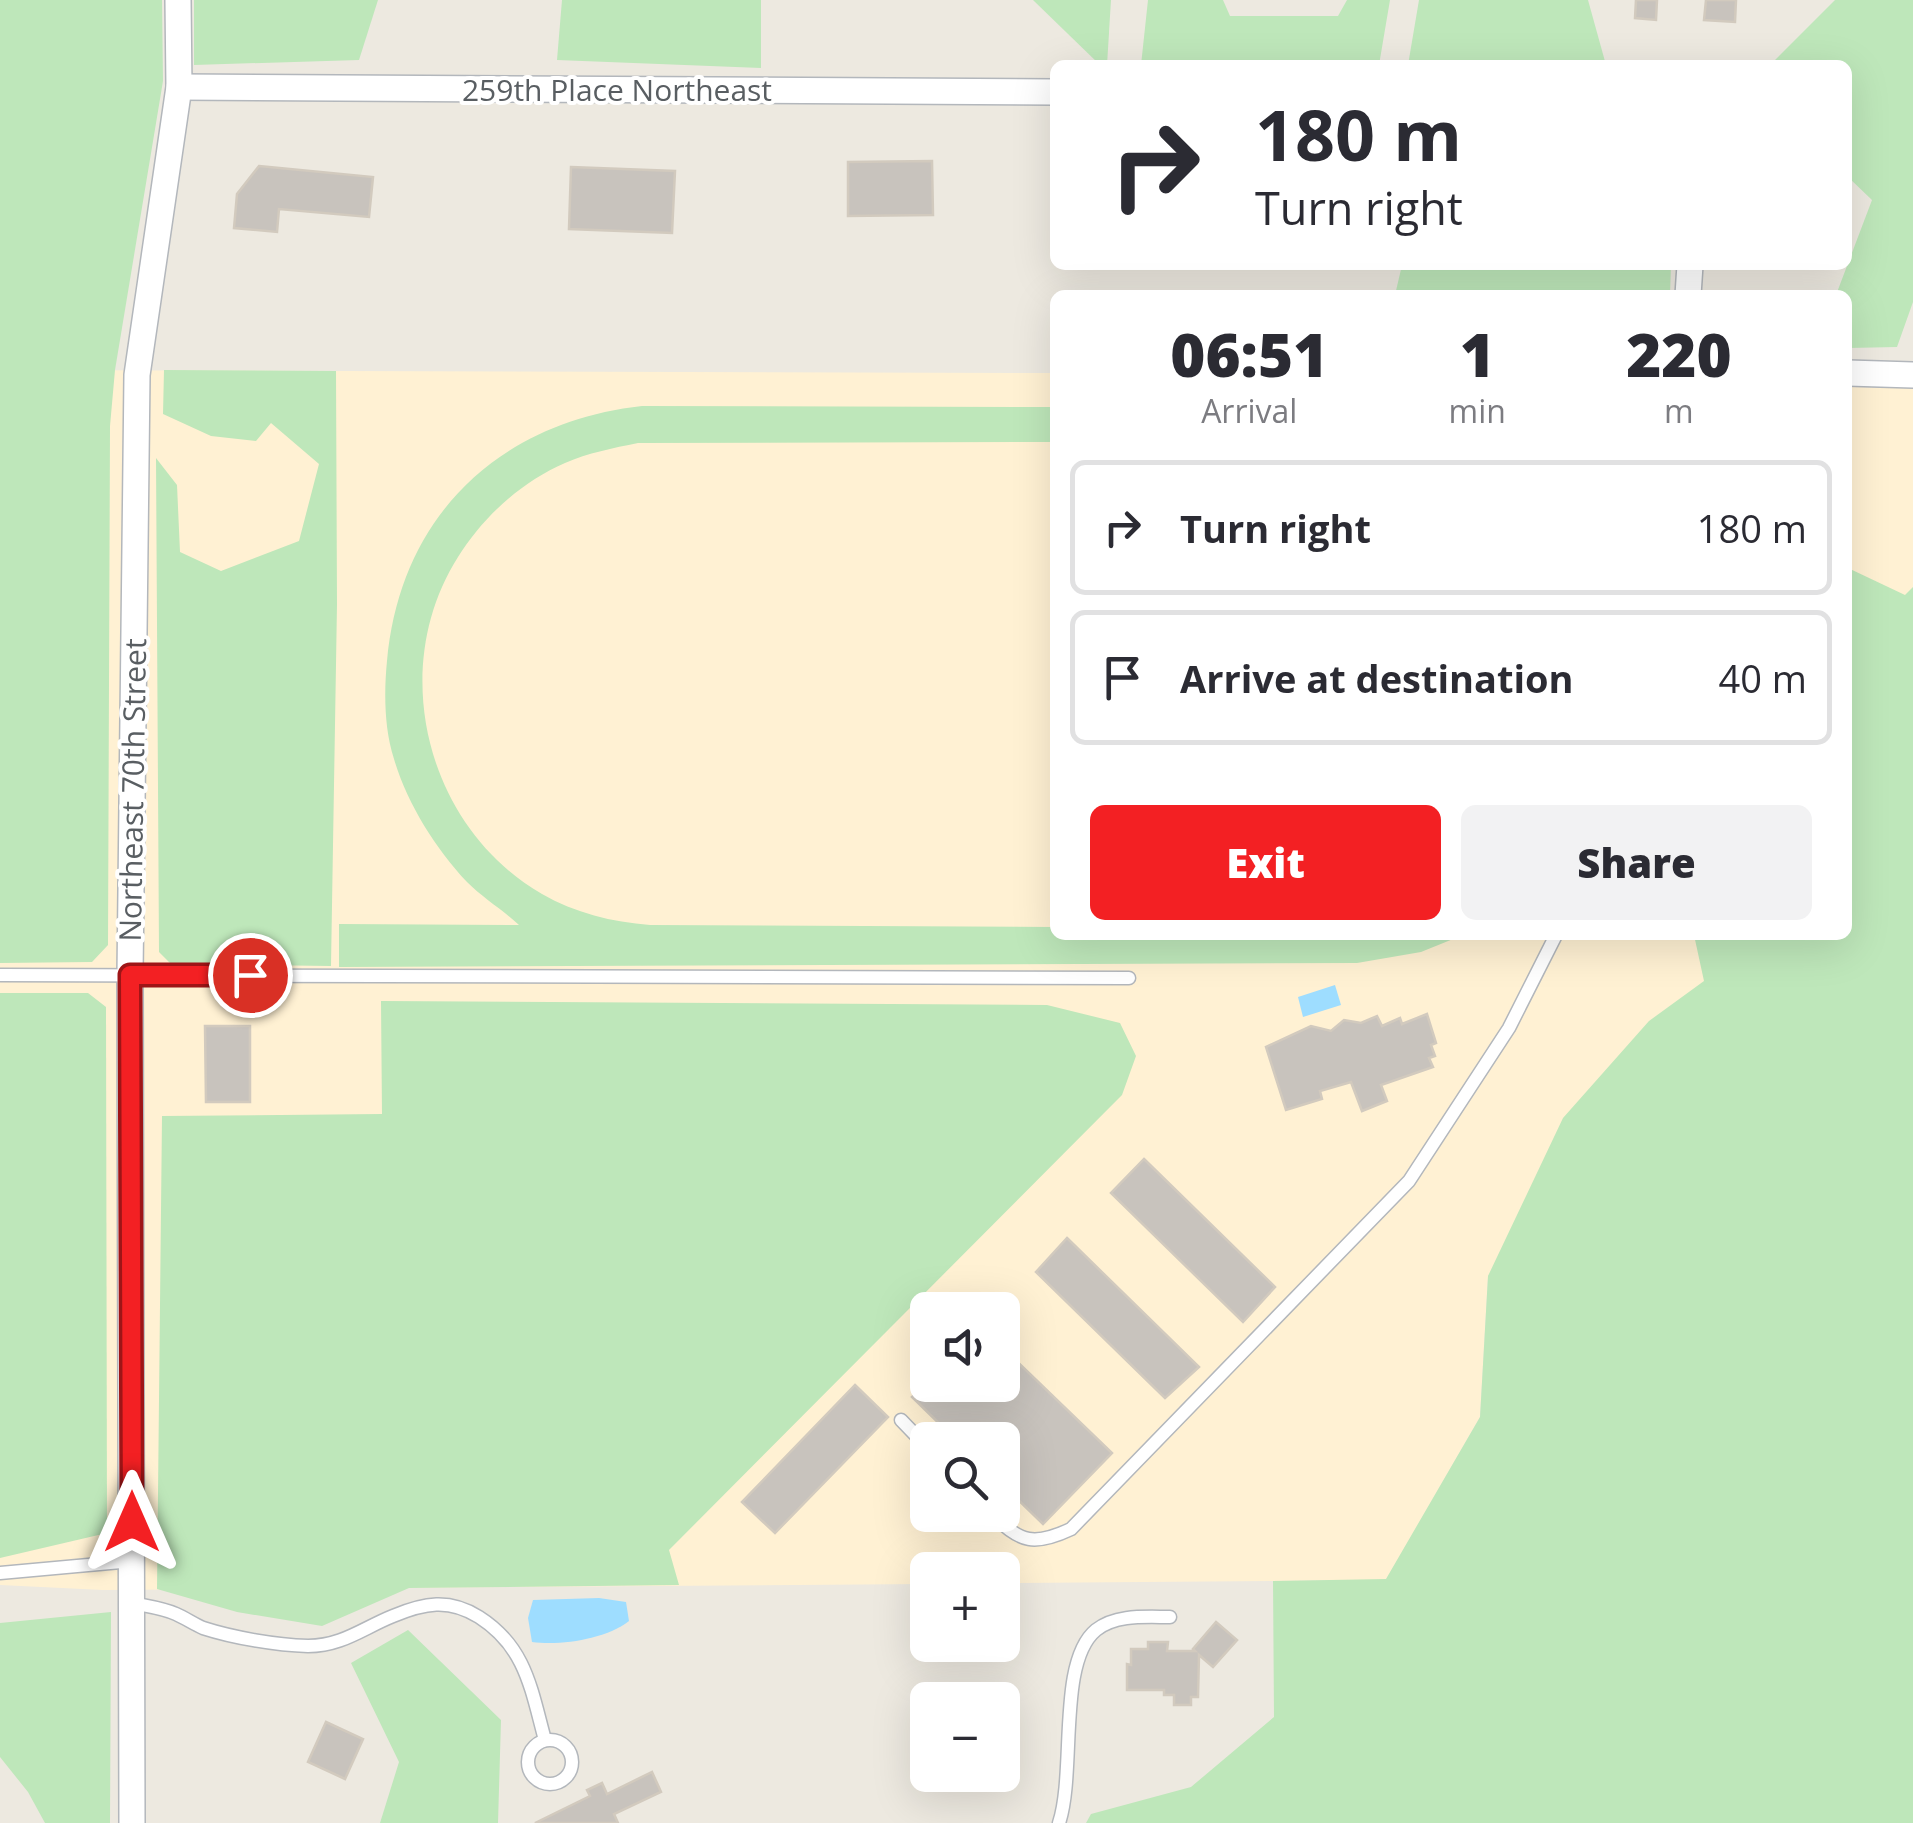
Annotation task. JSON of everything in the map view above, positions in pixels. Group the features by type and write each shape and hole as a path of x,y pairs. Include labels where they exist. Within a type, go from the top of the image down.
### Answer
{"street":[{"name":"Northeast 70th Street","path":"132,1823 130,975 137,375 180,86 178,0"},
{"name":"259th Place Northeast","path":"180,86 1050,92"},
{"path":"1852,374 1913,375"}],"lane":[{"path":"1009,1532 1033,1541 1070,1529 1410,1180 1509,1028 1553,940"},
{"path":"0,975 1129,978"},
{"path":"901,1420 910,1429"},
{"path":"0,1573 132,1561"},
{"path":"132,1603 173,1612 203,1628 306,1646 352,1638 422,1604 445,1603 468,1610 499,1629 514,1646 528,1675 545,1740"},
{"path":"1059,1823 1069,1772 1072,1676 1083,1645 1098,1628 1114,1622 1132,1617 1170,1617"}],"shaded area":[{"path":"0,370 1050,373 1050,940 1766,940 1488,1276 1480,1417 1386,1580 1020,1583 1020,1552 910,1552 910,1584 103,1590 0,1585"},
{"path":"1852,387 1913,388 1913,834 1852,877"}],"green space":[{"path":"0,0 162,0 163,81 115,370 110,426 108,945 92,962 0,963"},
{"path":"194,0 378,0 359,60 194,65"},
{"path":"562,0 761,0 761,68 557,60"},
{"path":"1033,0 1111,0 1107,60 1095,60"},
{"path":"1148,0 1223,0 1230,16 1338,16 1347,0 1390,0 1380,60 1142,60"},
{"path":"1419,0 1588,0 1605,60 1409,60"},
{"path":"1835,0 1913,0 1913,302 1897,347 1852,348 1852,290 1838,290 1845,270 1852,270 1852,253 1872,200 1852,181 1852,60 1775,60"},
{"path":"1401,270 1671,270 1670,290 1396,290"},
{"path":"164,370 336,371 331,966 171,964 159,952 156,458 177,485 180,552 221,571 299,541 319,464 271,423 256,441 211,436 163,414"},
{"path":"642,406 1050,407 1050,442 638,443 565,463 504,502 468,542 436,601 425,647 423,695 430,742 446,787 470,829 502,865 542,894 594,916 650,925 1050,927 1050,940 1451,940 1421,952 1357,963 339,967 339,924 519,925 455,869 406,792 388,735 387,661 396,609 412,562 436,521 466,485 502,455 544,432 591,416"},
{"path":"1852,570 1905,595 1913,587 1913,1823 1086,1823 1091,1814 1191,1787 1274,1717 1273,1581 1386,1579 1480,1417 1488,1276 1563,1118 1649,1021 1704,981 1695,940 1852,940"},
{"path":"0,993 88,993 106,1007 107,1533 0,1558"},
{"path":"381,1001 1047,1005 1120,1023 1136,1056 1122,1095 926,1292 910,1292 910,1308 669,1550 679,1585 409,1588 322,1626 237,1612 157,1589 162,1116 382,1114"},
{"path":"111,1612 110,1823 45,1823 28,1792 0,1757 0,1623"},
{"path":"408,1630 501,1720 498,1823 380,1823 399,1762 351,1663"}],"water":[{"path":"1335,985 1341,1005 1303,1017 1298,997"},
{"path":"599,1598 626,1602 629,1621 583,1640 532,1642 528,1618 533,1600"}],"building":[{"path":"1636,0 1657,0 1656,20 1635,18"},
{"path":"1706,0 1736,0 1735,22 1704,20"},
{"path":"932,161 933,215 848,216 848,162"},
{"path":"259,166 373,177 369,217 279,209 277,232 234,228 237,194"},
{"path":"571,167 675,171 672,233 569,229"},
{"path":"1427,1014 1436,1043 1431,1045 1435,1056 1429,1058 1433,1067 1381,1085 1387,1101 1362,1111 1351,1082 1320,1091 1322,1099 1286,1110 1266,1047 1311,1026 1331,1031 1344,1020 1361,1023 1377,1016 1382,1026 1400,1018 1402,1024"},
{"path":"205,1026 250,1026 250,1102 206,1102"},
{"path":"1144,1159 1275,1287 1243,1322 1111,1193"},
{"path":"1067,1238 1199,1367 1165,1398 1036,1272"},
{"path":"1020,1364 1112,1453 1043,1524 1020,1502 1020,1422 938,1422 917,1402 1020,1402"},
{"path":"855,1385 888,1417 775,1533 742,1502"},
{"path":"1216,1622 1237,1640 1213,1667 1199,1655 1198,1697 1191,1697 1191,1705 1174,1705 1174,1695 1164,1695 1164,1690 1127,1690 1131,1649 1148,1649 1148,1642 1168,1642 1167,1651 1195,1651"},
{"path":"326,1722 363,1739 345,1779 308,1762"},
{"path":"652,1772 661,1792 614,1814 618,1823 535,1823 590,1796 587,1790 602,1783 607,1794"}],"route":[{"path":"132,1522 130,975 250,975"}]}
